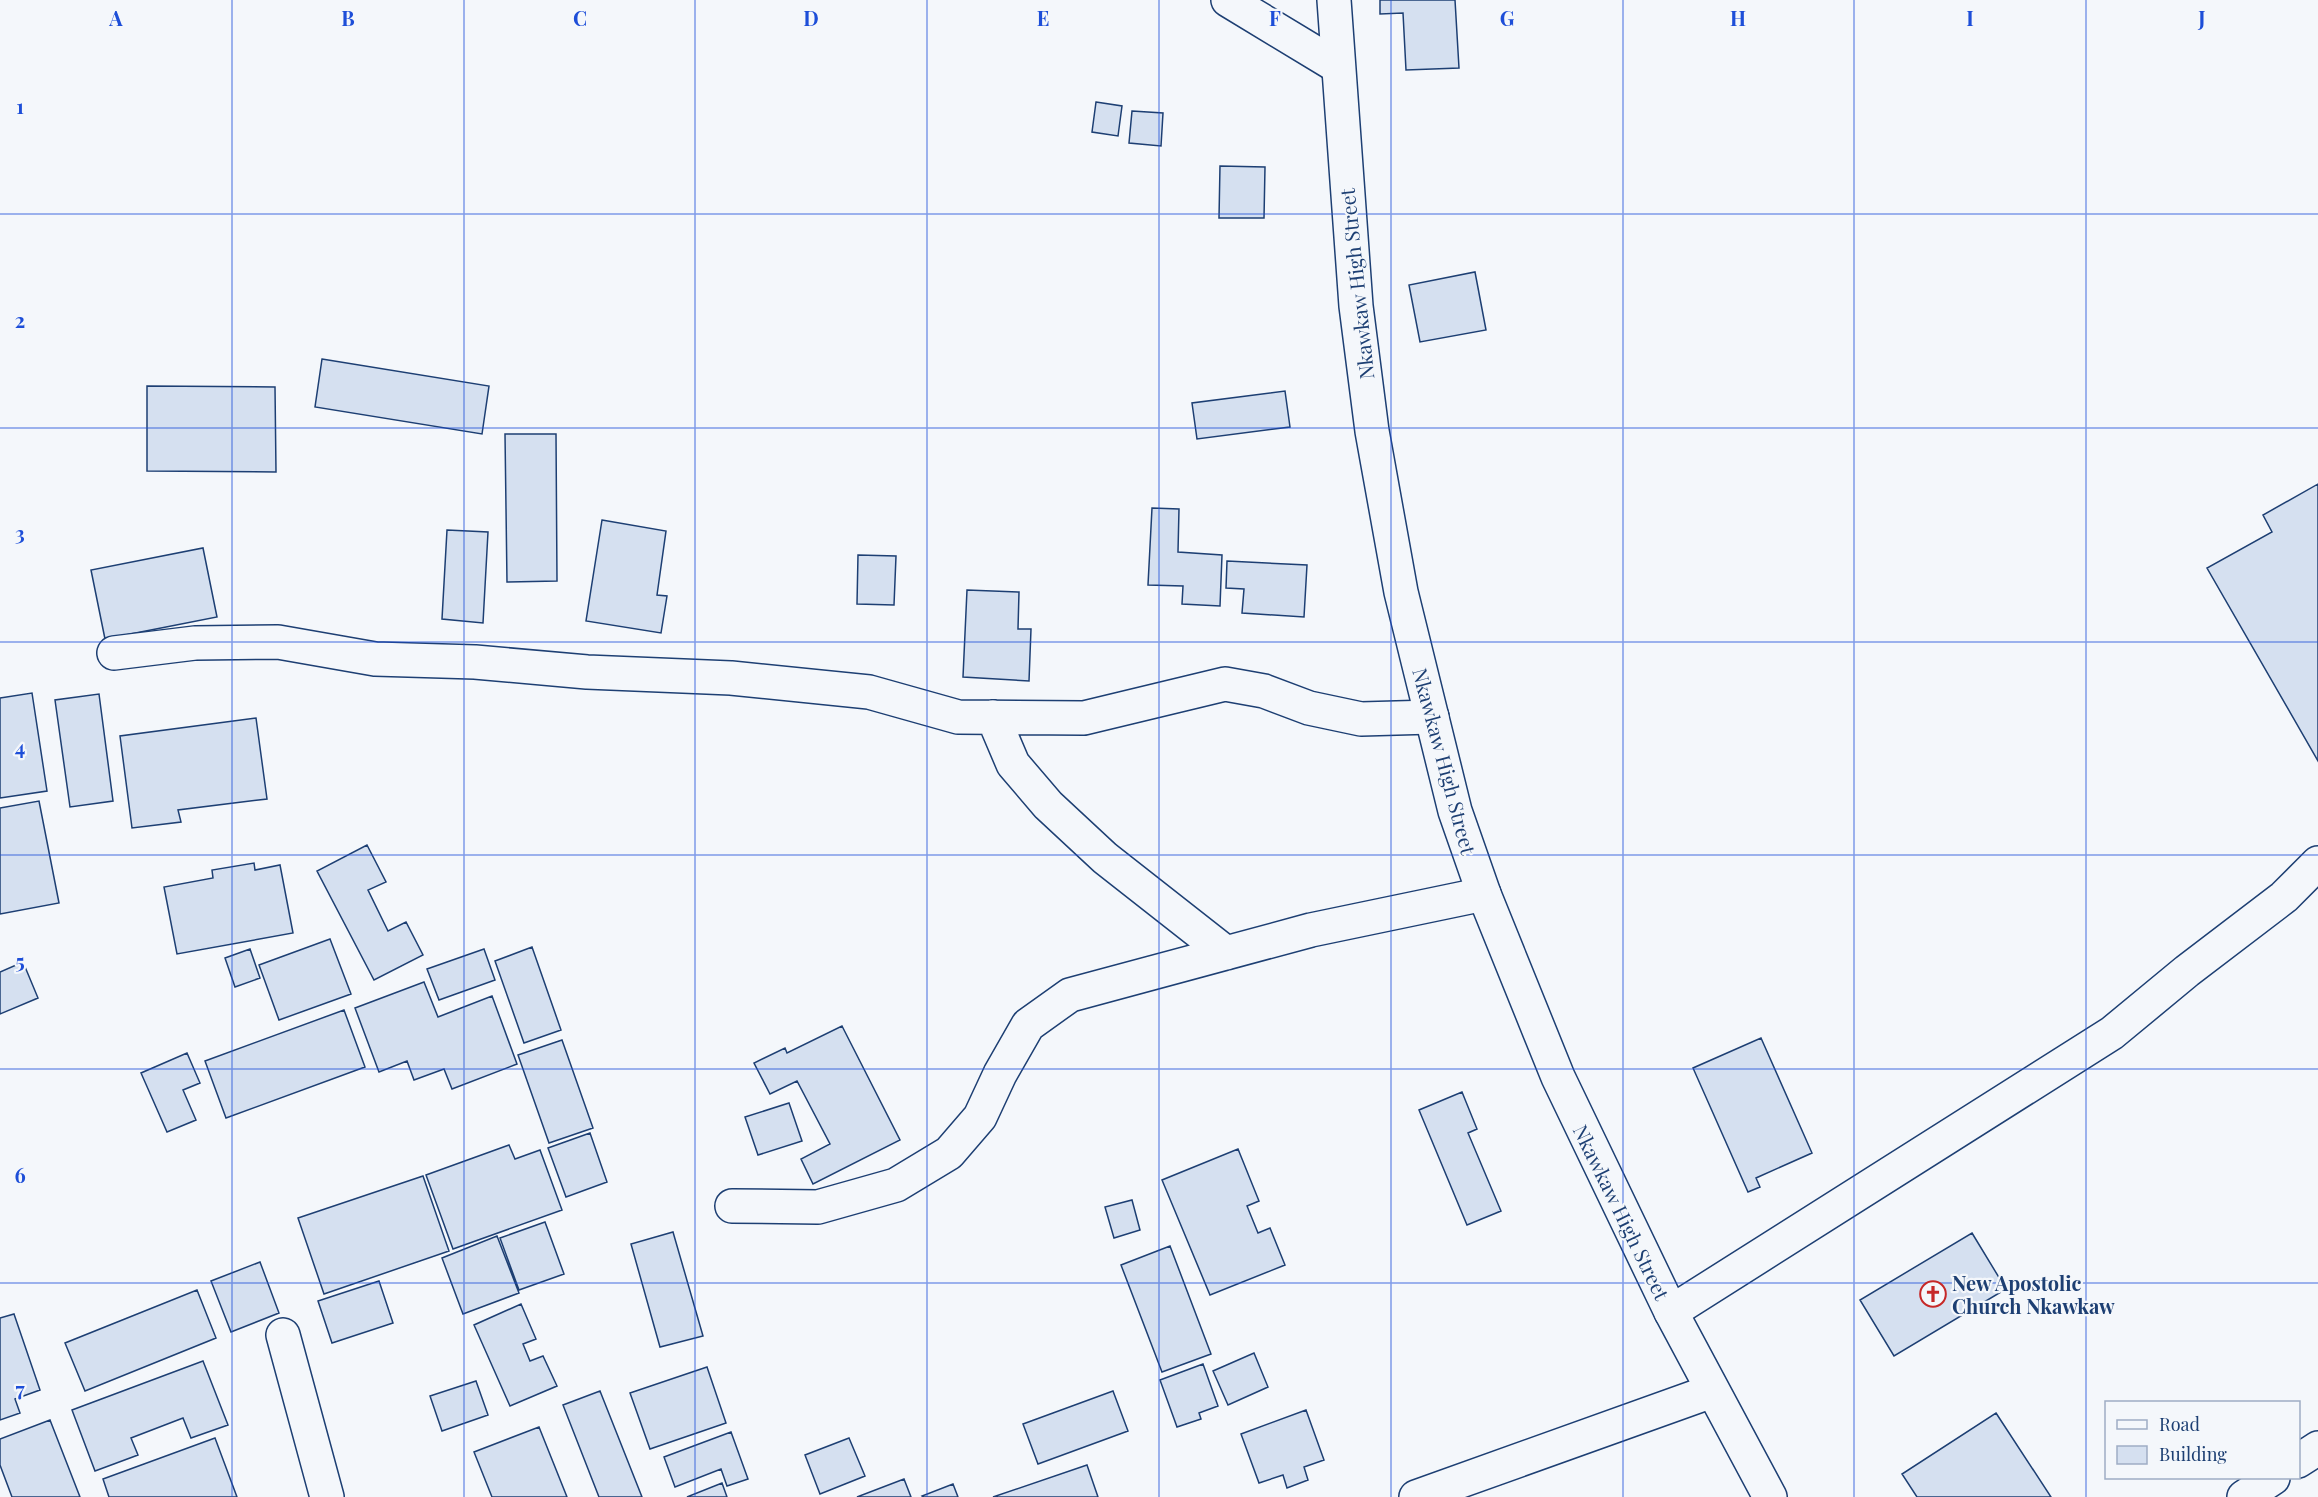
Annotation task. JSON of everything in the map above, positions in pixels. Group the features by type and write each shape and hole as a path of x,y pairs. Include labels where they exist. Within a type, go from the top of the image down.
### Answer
{"street":[{"path":"1228,0 1337,66"},
{"name":"Nkawkaw High Street","path":"1334,0 1356,306 1372,431 1401,592 1455,811 1484,894 1558,1077 1671,1312 1770,1497"},
{"path":"114,653 195,644 278,642 375,659 475,662 587,672 731,678 869,692 958,717 1084,718 1225,684 1264,691 1309,708 1361,718 1432,717"},
{"path":"993,717 1013,764 1048,805 1105,858 1226,953"},
{"path":"1671,1312 2112,1032 2284,897 2318,863"},
{"path":"732,1206 818,1207 896,1185 949,1153 980,1118 1000,1074 1028,1025 1070,995 1311,930 1484,894"},
{"path":"283,1335 327,1497"},
{"path":"1416,1497 1712,1391"},
{"path":"2300,1460 2318,1448"},
{"path":"2244,1497 2271,1479"}],"building":[{"path":"1380,0 1455,0 1459,68 1406,70 1403,13 1380,14"},
{"path":"1096,102 1122,106 1118,136 1092,132"},
{"path":"1132,111 1163,113 1161,146 1129,143"},
{"path":"1220,166 1265,167 1264,218 1219,218"},
{"path":"1475,272 1486,330 1420,342 1409,285"},
{"path":"322,359 489,386 482,434 315,407"},
{"path":"147,386 275,387 276,472 147,471"},
{"path":"1285,391 1290,427 1197,439 1192,403"},
{"path":"505,434 556,434 557,581 507,582"},
{"path":"2318,484 2318,761 2207,568 2272,532 2263,515"},
{"path":"1152,508 1179,509 1178,552 1222,555 1220,606 1182,604 1183,586 1148,585"},
{"path":"602,520 666,531 657,595 667,596 661,633 586,621"},
{"path":"447,530 488,532 483,623 442,619"},
{"path":"203,548 217,617 105,639 91,570"},
{"path":"858,555 896,556 894,605 857,604"},
{"path":"1227,561 1307,565 1304,617 1242,613 1244,589 1226,588"},
{"path":"967,590 1019,592 1018,629 1031,629 1029,681 963,677"},
{"path":"32,693 47,791 0,798 0,698"},
{"path":"99,694 113,801 70,807 55,700"},
{"path":"256,718 267,799 178,810 181,822 132,828 120,736"},
{"path":"39,801 59,903 0,914 0,808"},
{"path":"367,845 386,882 368,890 388,931 406,922 423,955 374,980 317,871"},
{"path":"254,863 255,870 280,865 293,933 177,954 164,887 213,878 212,870"},
{"path":"330,939 351,994 279,1020 259,965"},
{"path":"532,947 561,1030 524,1043 495,961"},
{"path":"250,949 260,978 235,987 225,958"},
{"path":"484,949 495,980 439,1000 427,969"},
{"path":"23,962 38,998 0,1014 0,972"},
{"path":"424,982 438,1017 492,996 517,1064 452,1089 444,1069 414,1080 407,1061 379,1072 355,1008"},
{"path":"344,1010 365,1067 226,1118 205,1061"},
{"path":"842,1026 900,1140 813,1184 801,1159 830,1144 797,1081 770,1094 754,1063 785,1048 787,1053"},
{"path":"1761,1038 1812,1153 1756,1178 1760,1187 1748,1192 1693,1068"},
{"path":"562,1040 593,1128 549,1143 518,1055"},
{"path":"187,1053 200,1083 183,1090 196,1120 167,1132 141,1073"},
{"path":"1462,1092 1477,1129 1468,1133 1501,1211 1467,1225 1419,1110"},
{"path":"789,1103 802,1141 758,1155 745,1117"},
{"path":"590,1133 607,1182 566,1197 548,1148"},
{"path":"509,1145 515,1159 540,1150 562,1210 453,1249 426,1175"},
{"path":"1238,1149 1259,1201 1247,1206 1258,1233 1270,1228 1285,1265 1210,1295 1162,1180"},
{"path":"423,1176 449,1251 324,1294 298,1218"},
{"path":"1132,1200 1140,1230 1114,1238 1105,1207"},
{"path":"545,1222 564,1274 519,1290 500,1238"},
{"path":"673,1232 703,1336 660,1347 631,1244"},
{"name":"New Apostolic Church Nkawkaw","path":"1972,1233 2006,1289 1894,1356 1860,1300"},
{"path":"497,1236 519,1293 463,1314 442,1258"},
{"path":"1170,1246 1211,1354 1162,1372 1121,1265"},
{"path":"260,1262 279,1313 231,1332 211,1281"},
{"path":"379,1281 393,1323 332,1343 318,1301"},
{"path":"197,1290 216,1338 85,1391 65,1343"},
{"path":"521,1304 536,1339 523,1344 530,1361 543,1356 557,1386 510,1406 474,1325"},
{"path":"14,1314 40,1390 15,1399 20,1413 0,1420 0,1318"},
{"path":"1254,1353 1268,1387 1228,1405 1213,1371"},
{"path":"203,1361 228,1425 191,1438 183,1418 131,1438 138,1455 95,1471 72,1410"},
{"path":"1203,1364 1218,1406 1199,1413 1201,1419 1177,1427 1160,1380"},
{"path":"707,1367 726,1423 650,1449 630,1393"},
{"path":"476,1381 488,1415 442,1431 430,1396"},
{"path":"600,1391 642,1497 599,1497 563,1405"},
{"path":"1113,1391 1128,1431 1038,1464 1023,1424"},
{"path":"1306,1410 1324,1460 1304,1467 1308,1480 1287,1488 1283,1475 1259,1483 1241,1434"},
{"path":"1996,1413 2051,1497 1917,1497 1902,1474"},
{"path":"50,1420 80,1497 12,1497 0,1465 0,1439"},
{"path":"539,1427 567,1497 492,1497 474,1452"},
{"path":"731,1432 748,1479 727,1486 721,1469 675,1487 664,1457"},
{"path":"215,1438 237,1497 109,1497 103,1479"},
{"path":"849,1438 865,1476 820,1494 805,1455"},
{"path":"1087,1465 1098,1497 993,1497"},
{"path":"904,1479 911,1497 857,1497"},
{"path":"722,1483 727,1497 687,1497"},
{"path":"953,1484 958,1497 922,1496"}],"place":[{"name":"New Apostolic Church Nkawkaw","path":"1933,1294"}]}
